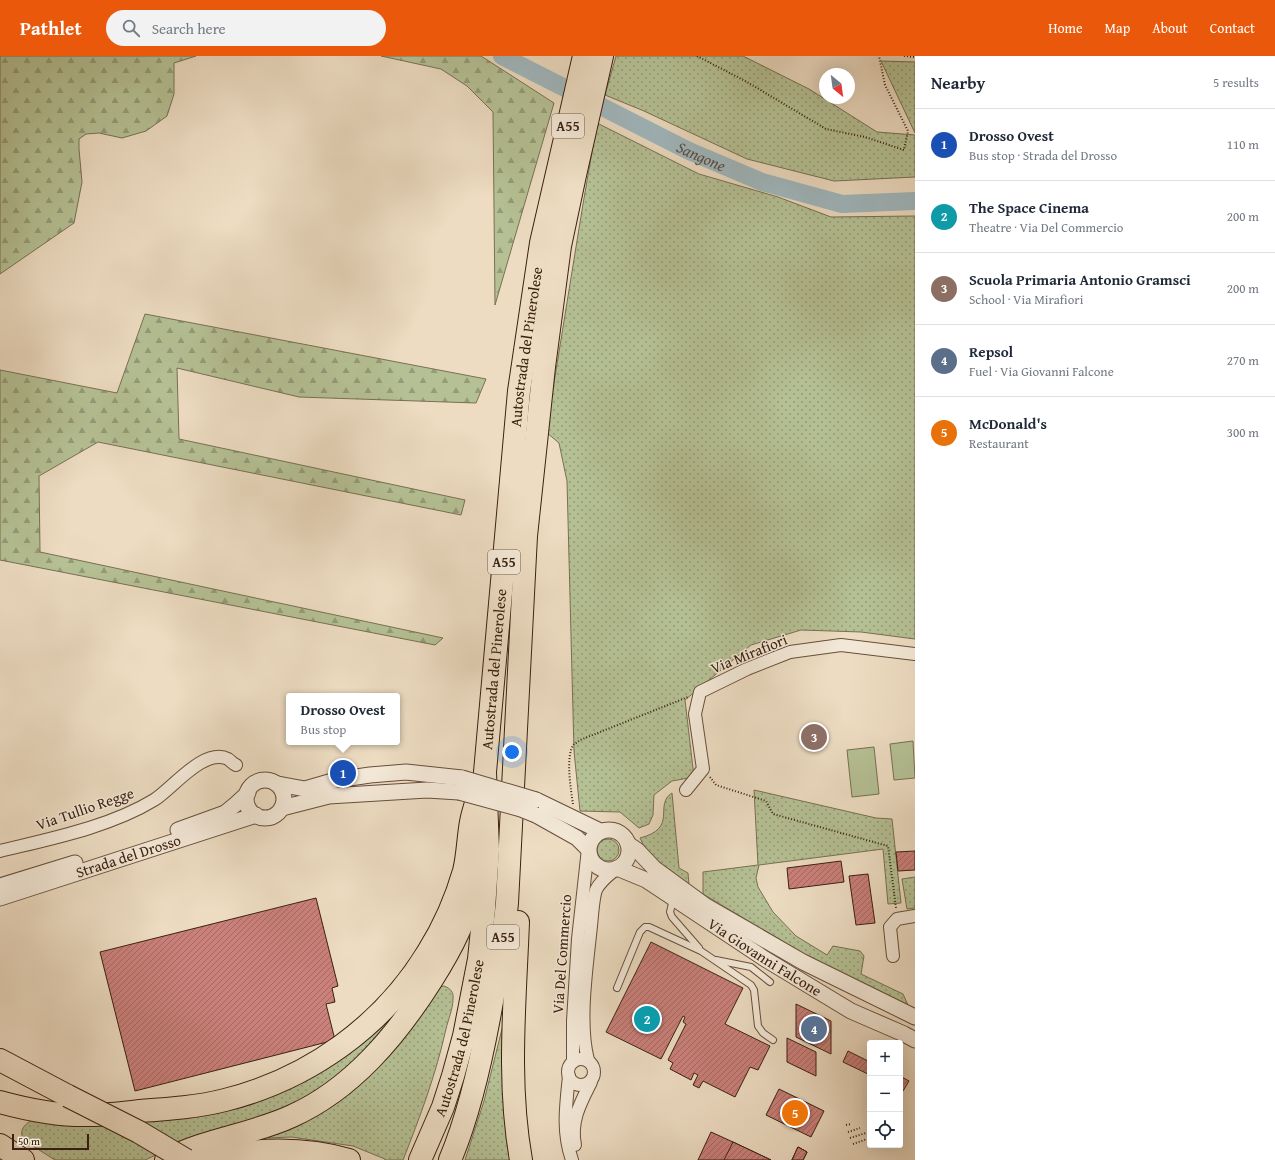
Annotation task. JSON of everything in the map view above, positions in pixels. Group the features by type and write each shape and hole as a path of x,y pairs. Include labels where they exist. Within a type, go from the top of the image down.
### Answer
{"highway":[{"name":"Autostrada del Pinerolese","path":"420,1160 443,1107 453,1076 464,1036 478,966 488,850 485,772 520,391 541,243 584,56"},
{"name":"Autostrada del Pinerolese","path":"450,1160 471,1100 484,1044 502,949 507,904 526,536 544,367 560,246 602,56"},
{"path":"518,708 520,828 513,1067 516,1123 521,1160"},
{"path":"0,1102 26,1108 72,1115 92,1115 207,1104 244,1095 267,1087 288,1078 327,1056 352,1038 384,1009 401,989 428,952 449,909 464,870 471,822 485,772"},
{"path":"166,1160 195,1147 245,1133 276,1122 307,1108 350,1078 392,1037 425,991 453,946 466,916 475,876 485,772"},
{"path":"0,1060 145,1136 186,1160"},
{"path":"516,1123 527,1160"},
{"path":"0,1145 23,1160"},
{"path":"198,1160 234,1153 286,1150 317,1153 349,1160"}],"street":[{"name":"Via Mirafiori","path":"703,769 695,714 700,692 747,669 790,652 842,645 915,654"},
{"name":"Via Tullio Regge","path":"0,851 103,823 137,810 155,800 196,765 207,760 218,758 228,759 236,765"},
{"path":"686,790 703,769"},
{"path":"461,785 406,772 336,780 305,789 278,784 269,780 259,781 250,788 247,798 249,808 256,815 268,818 273,816 282,808 329,796 427,790 461,785 536,815 577,838 588,849 591,838 600,831 536,800 461,785"},
{"path":"278,784 284,797 282,808"},
{"name":"Strada del Drosso","path":"0,886 225,814 248,793"},
{"name":"Strada del Drosso","path":"0,898 256,815"},
{"name":"Via Giovanni Falcone","path":"600,831 610,829 615,830 624,836 628,844 637,850 654,868 706,906 803,962 915,1017"},
{"path":"617,868 625,862 627,858 629,848 628,844"},
{"name":"Via Giovanni Falcone","path":"588,849 592,862 596,866 602,869 610,870 617,868 646,880 765,959 851,1011 915,1040"},
{"name":"Via Del Commercio","path":"573,1062 578,939 588,849"},
{"name":"Via Del Commercio","path":"588,1060 584,1040 585,997 589,940 596,890 603,880 617,868"},
{"path":"892,956 890,927 897,919 915,916"},
{"path":"572,1160 566,1139 565,1127 569,1067 573,1062 582,1059 588,1060 592,1063 595,1071 594,1077 579,1106 574,1122 574,1142 578,1160"},
{"path":"569,1076 574,1083 578,1085 591,1082"}],"lane":[{"path":"673,899 670,912 672,917 701,951"},
{"path":"617,988 640,932 645,928 650,927 701,951 751,984 754,990 758,1026 763,1033 773,1040"},
{"path":"713,959 751,967 770,982"}],"path":[{"path":"696,56 747,82 826,129 865,137 904,150 908,131 885,85 879,56"},
{"path":"904,56 915,57"},
{"path":"571,816 574,811 571,790 570,764 571,753 574,745 580,740 700,692"},
{"path":"703,769 716,785 766,801 773,814 888,846 897,919"},
{"path":"846,1125 851,1124"},
{"path":"848,1132 860,1128"},
{"path":"850,1138 867,1133"},
{"path":"853,1144 867,1139"}],"green space":[{"path":"0,56 196,56 174,63 174,94 167,116 146,131 122,138 99,133 86,134 79,139 82,182 74,223 0,274"},
{"path":"381,56 481,56 554,103 495,305 493,112 467,86 441,69"},
{"path":"616,56 743,56 809,89 819,95 819,104 833,104 877,132 915,135 915,177 834,181 747,159 644,111 605,95"},
{"path":"881,61 915,62 915,133"},
{"path":"597,123 699,174 778,197 831,217 915,216 915,639 861,632 801,630 751,645 685,700 694,777 672,781 654,795 653,815 649,824 639,828 620,812 580,811 574,751 567,481 559,443 546,432"},
{"path":"145,314 486,379 476,403 299,397 177,368 179,439 465,500 461,515 98,442 39,476 40,552 443,638 435,645 0,560 0,370 117,393"},
{"path":"913,741 915,778 894,780 890,744"},
{"path":"874,747 879,794 852,797 847,750"},
{"path":"754,790 876,818 892,819 901,903 888,904 883,849 759,865 756,878 758,887 773,912 796,936 827,955 833,946 860,951 864,956 861,974 903,994 908,1005 818,962 703,894 703,872 758,865"},
{"path":"672,793 679,868 688,873 689,885 666,869 647,852 640,838 652,834 659,828 664,816 664,804"},
{"path":"608,839 612,840 618,846 618,854 612,860 608,861 604,860 598,854 597,850 598,846 604,840"},
{"path":"915,877 915,908 907,909 902,879"},
{"path":"444,986 452,992 453,1003 432,1079 403,1160 385,1160 353,1146 291,1137 268,1138 267,1134 287,1127 439,987"},
{"path":"412,993 358,1060 299,1105 160,1153 145,1160 55,1160 25,1141 23,1137 22,1131 25,1125 35,1119 222,1109"},
{"path":"505,1017 514,1160 465,1160 484,1101"}],"building":[{"path":"915,851 915,870 898,871 896,852"},
{"path":"841,861 844,882 789,889 787,868"},
{"path":"868,874 875,923 856,925 849,876"},
{"path":"316,898 338,986 332,988 335,1002 326,1004 335,1040 135,1091 100,952"},
{"path":"651,942 743,988 725,1024 770,1046 758,1070 750,1067 735,1097 703,1081 699,1088 693,1085 698,1075 694,1073 691,1080 670,1069 673,1063 668,1060 686,1024 683,1022 685,1017 683,1016 661,1059 606,1032"},
{"path":"796,1004 831,1021 831,1054 796,1037"},
{"path":"787,1038 816,1052 816,1076 787,1062"},
{"path":"848,1051 867,1060 867,1074 843,1062"},
{"path":"903,1078 909,1081 903,1091"},
{"path":"779,1089 824,1111 811,1137 766,1115"},
{"path":"711,1132 733,1142 771,1160 698,1160"},
{"path":"733,1142 771,1160 724,1160"},
{"path":"798,1147 807,1152 803,1160 792,1160"},
{"path":"798,1147 807,1152 803,1160 792,1160"},
{"path":"798,1147 807,1152 803,1160 792,1160"}],"waterway":[{"name":"Sangone","path":"502,56 689,151 762,182 842,204 915,201"}],"place":[{"name":"Scuola Primaria Antonio Gramsci","path":"814,737"},
{"name":"Drosso Ovest","path":"343,773"},
{"name":"The Space Cinema","path":"647,1019"},
{"name":"Repsol","path":"814,1029"},
{"name":"McDonald's","path":"795,1113"}]}
